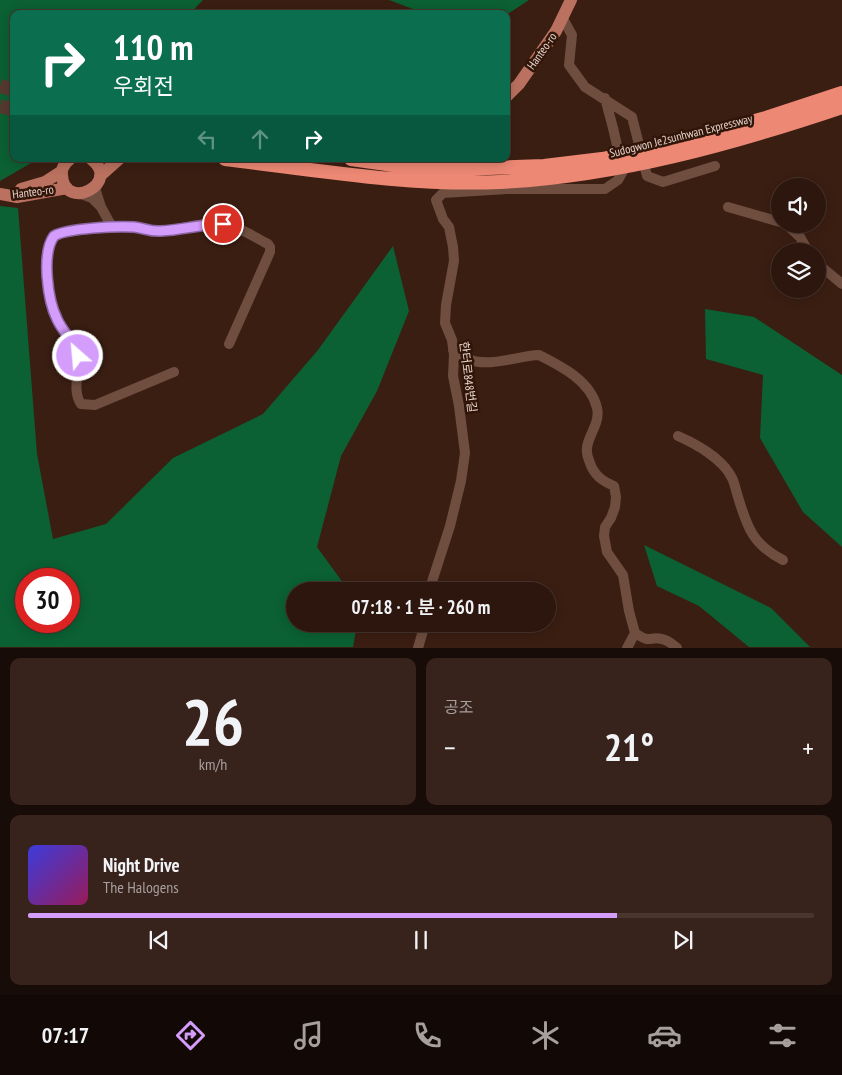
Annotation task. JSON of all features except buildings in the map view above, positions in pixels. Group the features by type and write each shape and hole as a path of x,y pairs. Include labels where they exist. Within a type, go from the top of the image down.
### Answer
{"highway":[{"name":"Sudogwon Je2sunhwan Expressway","path":"650,155 842,93"},
{"name":"Sudogwon Je2sunhwan Expressway","path":"249,162 367,177 447,182 500,182 601,165 768,131 842,107"},
{"name":"Sudogwon Je2sunhwan Expressway","path":"372,162 429,170 601,165"}],"main road":[{"name":"Hanteo-ro","path":"510,93 519,84 556,31 571,0"},
{"path":"67,162 62,172 67,188 72,192 82,194 90,192 95,188 100,176 116,162"},
{"path":"94,162 98,165 100,176"},
{"name":"Hanteo-ro","path":"0,193 45,182 62,172"},
{"name":"Hanteo-ro","path":"0,193 17,197 67,188"}],"street":[{"path":"562,17 572,35 569,65 585,87 632,117 647,176 663,182 715,166"},
{"name":"한터로848번길","path":"432,582 450,526 461,481 465,453 454,376 452,340 445,323 446,305 454,261 453,247 449,228 443,219 436,200 443,193 508,189 605,188 618,180 623,171 614,128 604,98"},
{"path":"95,188 101,207 112,227"},
{"path":"82,194 92,198 101,207"},
{"path":"728,207 771,219"},
{"path":"174,372 95,405 81,404 77,400 77,350 57,320 53,310 48,283 47,256 49,245 56,234 112,227 134,227 161,232 210,224 223,224 244,231 268,244 270,252 229,344"},
{"path":"796,233 803,243"},
{"path":"826,271 842,284"},
{"path":"453,350 477,361 504,361 539,354 572,374 589,392 598,410 597,420 586,450 593,472 605,483 614,486 615,507 605,527 604,536 607,552 623,575 635,633 627,648"},
{"path":"678,436 698,445 724,467 732,478 744,520 752,535 768,552 783,560"},
{"path":"418,648 423,632"},
{"path":"635,633 648,640 661,638 667,640 677,648"}],"green space":[{"path":"0,0 203,0 194,10 10,10 10,162 33,162 0,181"},
{"path":"389,0 529,0 510,12 510,10 415,10"},
{"path":"0,206 18,208 37,454 53,539 106,524 173,458 263,414 318,350 393,246 409,311 377,391 341,456 317,547 342,582 286,582 286,632 356,632 353,647 0,647"},
{"path":"705,309 754,317 842,375 842,547 803,512 760,438 763,375 706,359"},
{"path":"644,545 771,608 810,647 749,647 699,606 657,586"}],"tunnel":[{"path":"0,86 10,89"},
{"path":"0,106 10,109"}],"route":[{"path":"78,356 73,343 57,320 53,310 48,283 47,256 51,240 56,234 98,228 124,227 161,232 210,224 223,224"}]}
